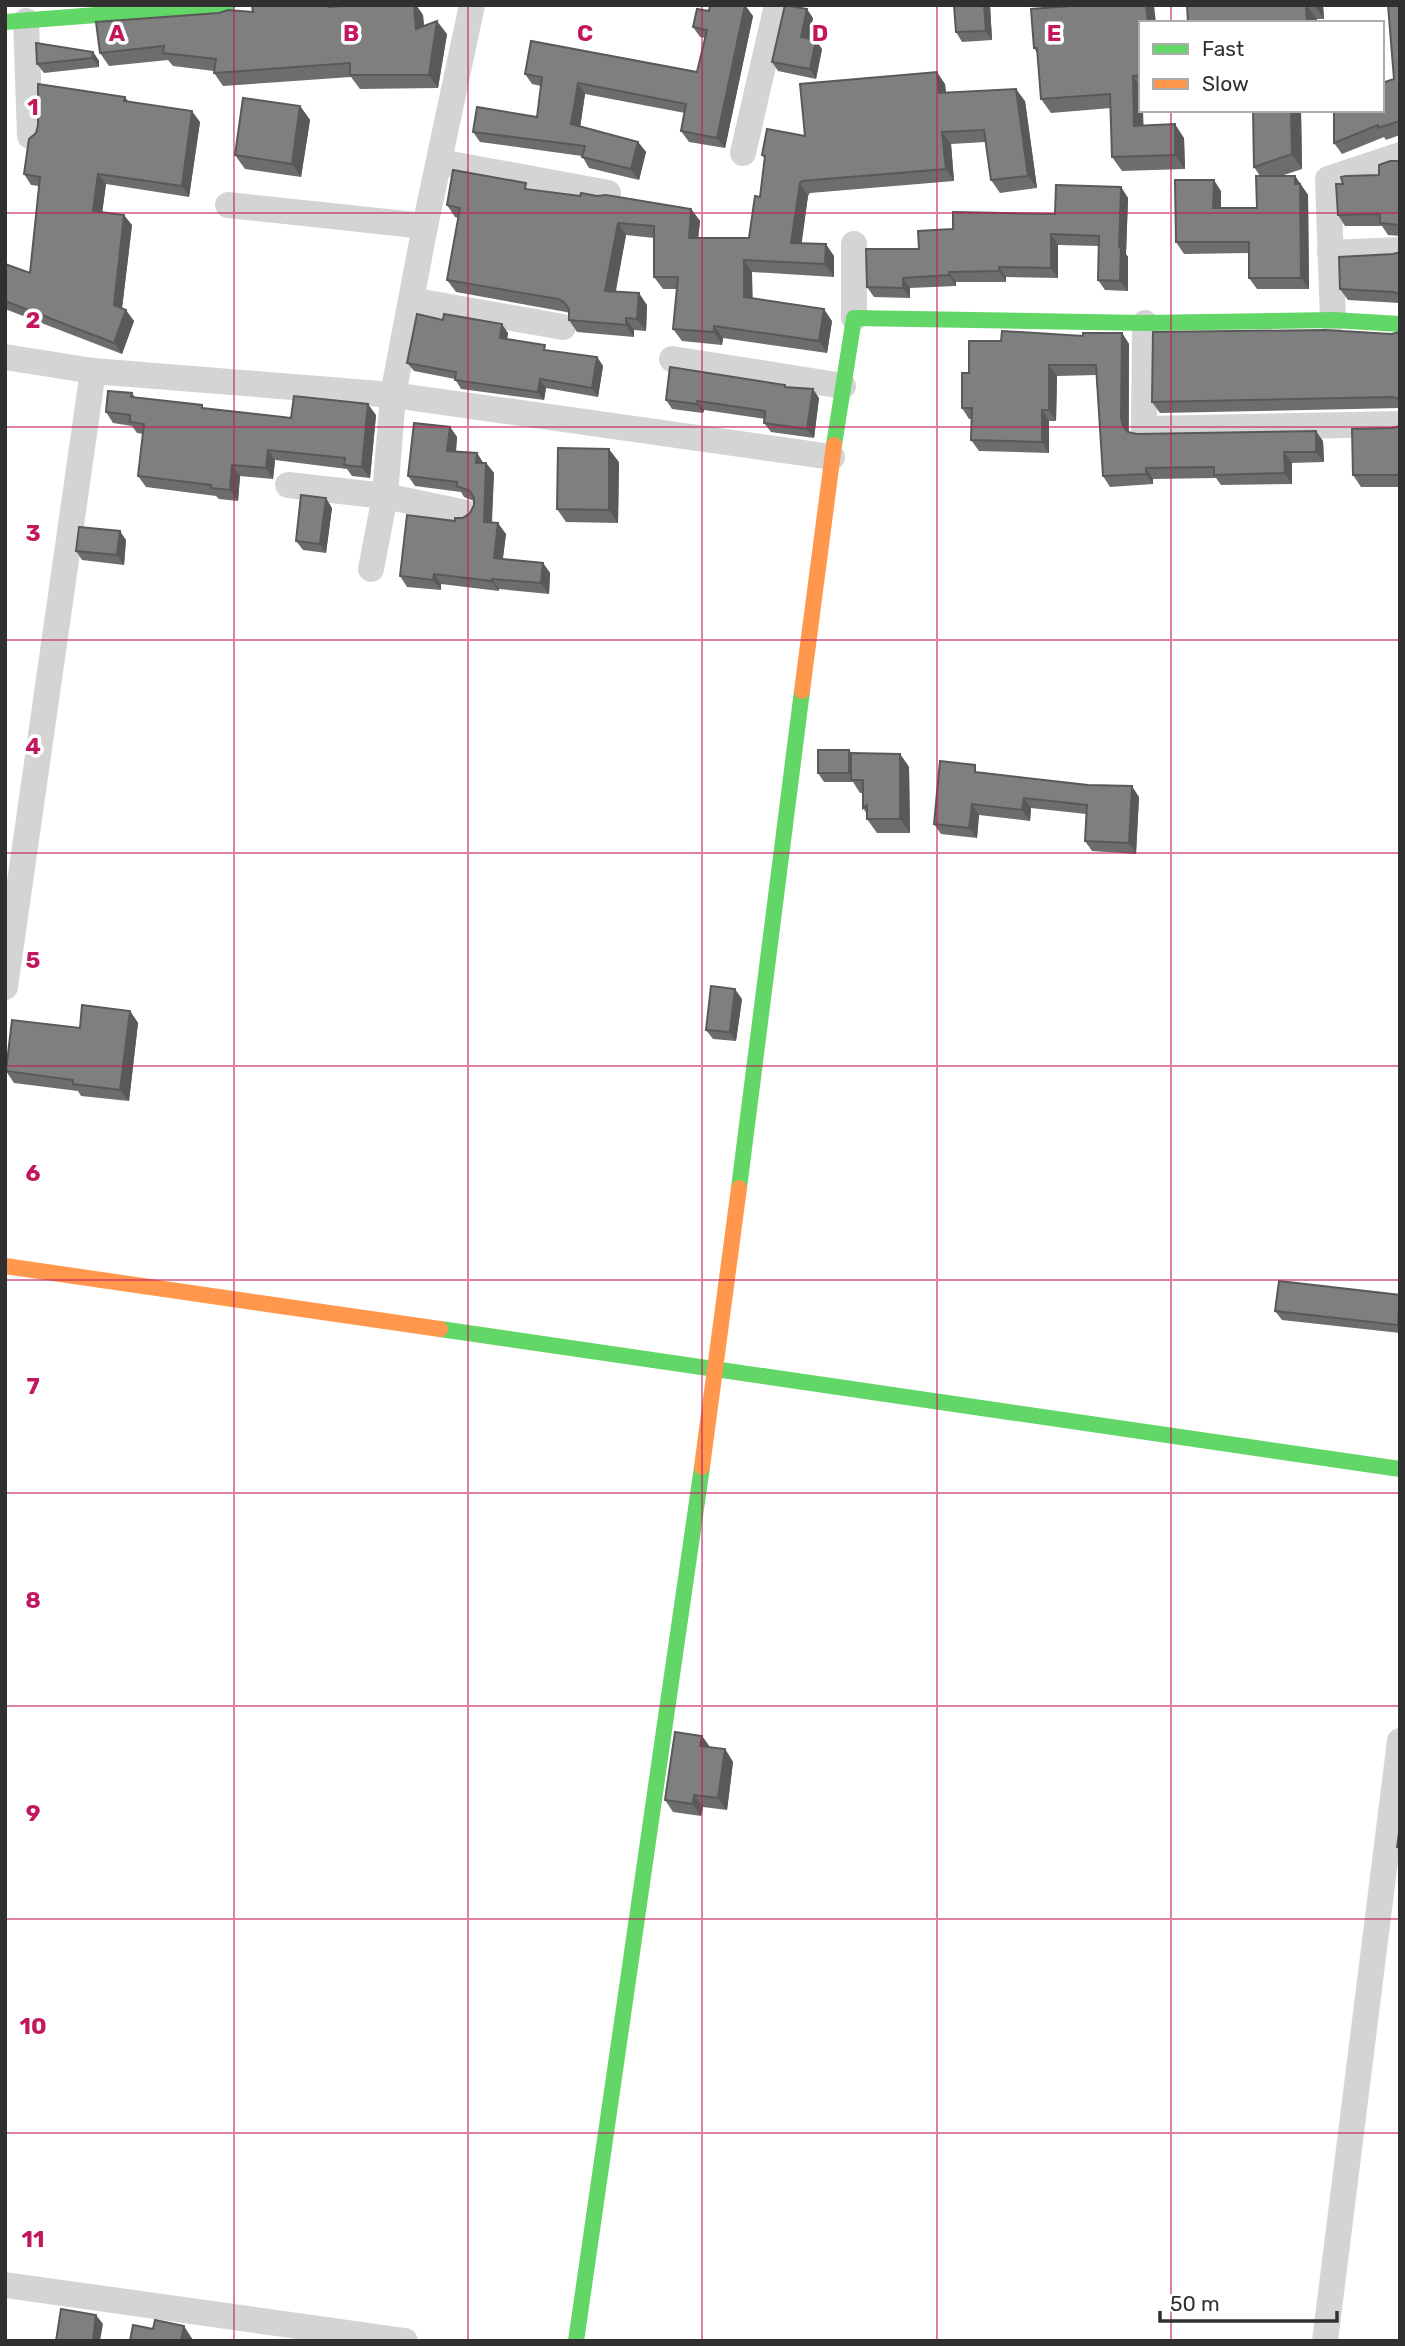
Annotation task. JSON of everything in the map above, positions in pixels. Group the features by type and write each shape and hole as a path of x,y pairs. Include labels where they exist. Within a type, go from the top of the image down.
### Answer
{"street":[{"path":"30,136 15,22 175,7 227,5"},
{"path":"371,569 385,496 393,395 425,226 472,5"},
{"path":"743,153 777,5"},
{"path":"1333,320 1328,179 1400,155"},
{"path":"440,162 608,193"},
{"path":"228,205 425,226"},
{"path":"576,2341 716,1368 832,457 853,318 854,244"},
{"path":"1331,253 1400,250"},
{"path":"411,300 563,327"},
{"path":"853,318 1145,323 1333,320 1400,324"},
{"path":"1145,323 1144,429 1400,424"},
{"path":"5,357 93,371 393,395 832,457"},
{"path":"672,359 843,386"},
{"path":"5,987 93,371"},
{"path":"288,485 385,496 466,513"},
{"path":"5,1266 1400,1469"},
{"path":"1325,2341 1400,1741"},
{"path":"5,2285 405,2341"}],"building":[{"path":"252,5 414,5 416,29 437,21 429,75 350,75 350,63 214,73 216,59 163,53 164,46 100,53 96,22 219,13 228,10 253,12"},
{"path":"710,5 745,5 717,138 681,131 686,104 578,83 571,124 638,142 631,169 582,157 585,146 473,132 477,107 537,117 542,77 525,74 531,41 697,72 707,30 693,27 697,9 709,11"},
{"path":"785,5 807,9 801,37 816,40 810,69 772,62"},
{"path":"954,5 984,5 986,31 956,32"},
{"path":"1085,5 1146,5 1148,21 1139,21 1139,75 1133,76 1134,126 1175,124 1175,155 1112,157 1110,94 1041,99 1031,9"},
{"path":"1187,5 1306,5 1307,21 1188,21"},
{"path":"1388,5 1400,5 1400,121 1378,128 1378,125 1334,143 1334,112 1384,112 1384,82 1394,79"},
{"path":"36,43 93,52 92,58 37,64"},
{"path":"937,72 939,93 1016,89 1028,176 991,180 984,130 942,132 946,169 802,181 791,243 826,244 825,264 744,260 744,297 824,309 819,341 714,326 714,332 673,329 678,277 654,277 654,226 618,223 605,291 639,293 637,319 626,318 626,325 569,320 569,309 558,299 447,280 460,208 447,205 453,170 526,183 525,189 580,196 581,193 606,195 691,209 689,238 749,238 755,196 760,197 765,156 762,155 767,129 805,136 800,84"},
{"path":"38,84 125,97 124,101 192,111 182,186 98,174 93,211 124,215 114,305 126,310 114,343 5,301 5,264 30,273 40,177 24,174 29,139 36,133 38,125"},
{"path":"243,98 300,106 292,164 235,155"},
{"path":"1253,112 1291,112 1292,154 1254,167"},
{"path":"1400,161 1400,225 1380,223 1380,214 1338,215 1336,184 1343,184 1341,177 1379,175 1379,165"},
{"path":"1256,176 1295,176 1295,184 1300,184 1301,278 1249,278 1249,242 1176,242 1175,180 1214,180 1213,208 1257,208"},
{"path":"1056,185 1121,187 1120,281 1098,280 1099,236 1051,234 1051,268 999,267 999,271 949,272 949,275 903,278 903,288 867,287 866,249 919,249 918,231 953,229 953,212 1055,214"},
{"path":"1400,252 1400,294 1340,289 1339,257"},
{"path":"417,314 443,320 444,314 502,324 500,338 545,345 544,350 597,357 592,388 540,379 538,392 455,380 456,372 407,363"},
{"path":"1325,330 1391,334 1400,332 1400,399 1152,402 1153,332"},
{"path":"1002,331 1083,336 1083,333 1122,333 1121,418 1128,432 1316,431 1316,452 1284,452 1285,473 1214,475 1214,467 1146,468 1146,474 1103,476 1096,365 1049,365 1049,410 1042,410 1042,442 971,440 972,408 962,408 962,373 969,373 969,341 1001,341"},
{"path":"670,367 785,387 813,389 807,429 764,423 765,411 697,401 697,404 666,400"},
{"path":"108,391 132,393 131,397 202,405 202,408 291,418 294,396 368,404 362,467 344,465 345,458 268,450 266,468 232,465 230,490 138,476 144,424 130,422 130,415 106,412"},
{"path":"414,423 450,427 447,451 477,453 476,463 486,463 484,522 498,523 494,558 543,563 541,583 492,581 434,574 433,580 400,576 407,515 455,521 455,518 463,518 470,513 474,505 470,491 457,486 457,482 408,476"},
{"path":"1400,426 1400,475 1353,475 1352,429"},
{"path":"558,448 609,449 609,510 557,509"},
{"path":"301,495 326,498 320,544 296,541"},
{"path":"79,527 120,531 117,555 76,551"},
{"path":"818,750 849,750 849,773 818,773"},
{"path":"851,753 900,754 900,819 867,819 867,805 863,808 863,780 851,780"},
{"path":"940,761 975,765 975,772 1088,785 1132,786 1129,843 1085,841 1087,805 1024,798 1022,810 972,804 969,828 934,824"},
{"path":"711,986 735,989 730,1032 706,1030"},
{"path":"82,1005 130,1011 120,1090 73,1084 73,1080 6,1071 12,1020 80,1028"},
{"path":"1279,1281 1400,1295 1398,1325 1275,1311"},
{"path":"675,1732 702,1736 700,1746 725,1749 718,1798 694,1795 693,1804 665,1800"},
{"path":"1400,1826 1400,1848 1397,1847"},
{"path":"61,2309 96,2315 93,2341 56,2341"},
{"path":"155,2320 184,2326 181,2341 130,2341 133,2325 153,2329"}],"traffic: fast":[{"path":"5,22 227,5"},
{"path":"834,445 854,318 1145,323 1333,320 1400,324"},
{"path":"739,1188 802,691"},
{"path":"440,1329 1400,1469"},
{"path":"576,2341 702,1467"}],"traffic: slow":[{"path":"802,691 834,445"},
{"path":"702,1467 739,1188"},
{"path":"5,1266 440,1329"}]}
